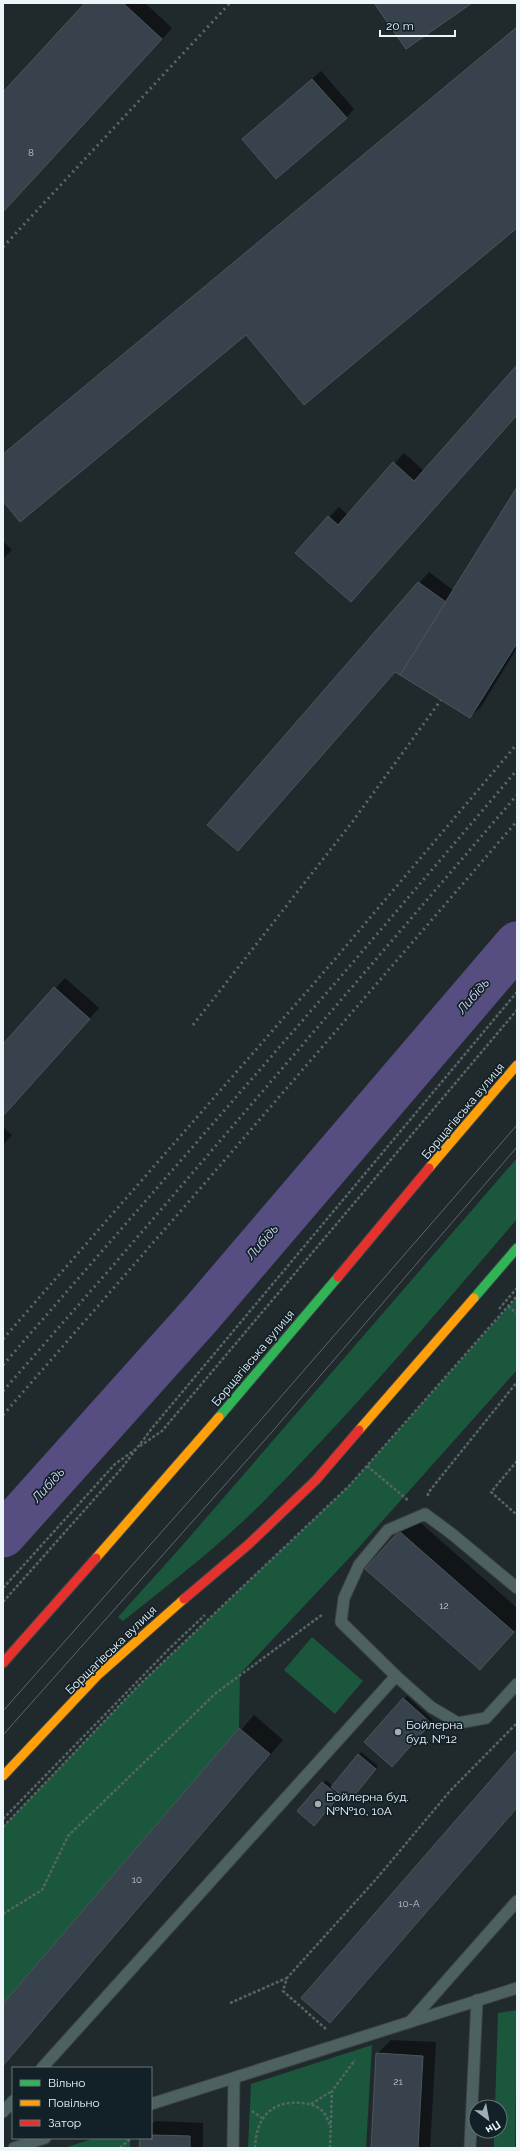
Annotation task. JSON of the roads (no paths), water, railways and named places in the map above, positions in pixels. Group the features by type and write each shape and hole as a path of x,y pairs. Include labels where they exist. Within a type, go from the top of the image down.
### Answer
{"main road":[{"name":"Борщагівська вулиця","path":"3,1663 158,1489 517,1065"},
{"name":"Борщагівська вулиця","path":"3,1776 97,1676 154,1624 249,1544 316,1480 517,1248"}],"lane":[{"path":"517,1588 452,1534 425,1514 388,1530 359,1566 344,1598 341,1622 396,1676 431,1707 458,1723 486,1718 517,1684"},
{"path":"43,2067 396,1676"},
{"path":"410,2022 517,1901"},
{"path":"152,2104 517,1988"},
{"path":"470,2148 477,2000"},
{"path":"233,2148 234,2078"},
{"path":"3,2112 12,2102"},
{"path":"14,2148 42,2139"}],"waterway":[{"name":"Либідь","path":"3,1535 201,1314 517,944"}],"tram line":[{"path":"3,1711 259,1422 517,1125"},
{"path":"3,1735 271,1433 517,1147"}],"railway":[{"path":"3,247 230,3"},
{"path":"193,1025 353,821 441,700"},
{"path":"3,1339 330,965 517,744"},
{"path":"3,1365 343,974 517,770"},
{"path":"3,1391 110,1269 517,795"},
{"path":"3,1415 517,821"}],"place":[{"name":"Бойлерна буд. №12","path":"398,1732"},
{"name":"Бойлерна буд. №№10, 10А","path":"318,1804"}]}
